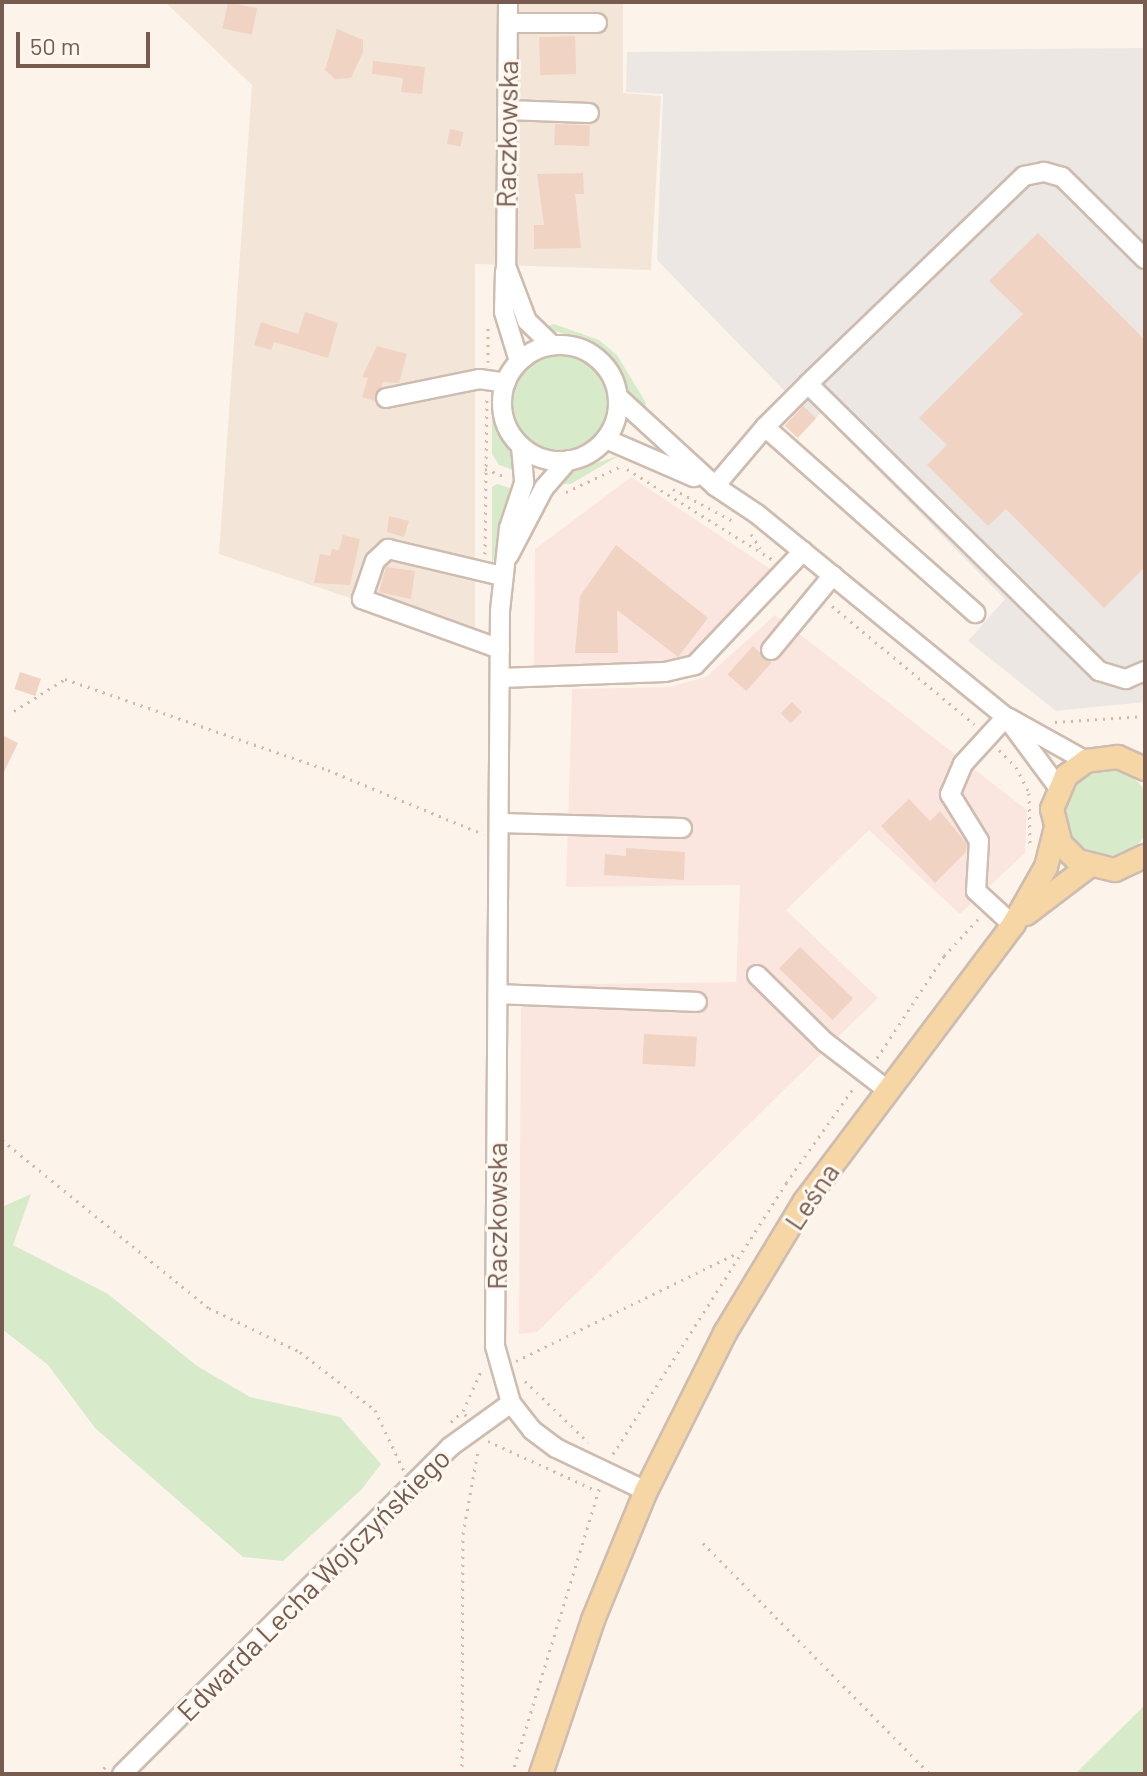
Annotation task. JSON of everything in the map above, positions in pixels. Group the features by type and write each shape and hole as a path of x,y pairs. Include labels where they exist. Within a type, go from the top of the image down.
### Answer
{"main road":[{"path":"1058,787 1086,761 1107,756 1140,759"},
{"name":"Leśna","path":"646,1491 764,1266 886,1089 1013,925 1046,867 1055,832 1052,809 1058,787"},
{"path":"1055,832 1068,853 1089,866 1115,870 1145,856"},
{"name":"Leśna","path":"1013,925 1089,866"},
{"path":"541,1774 593,1620 646,1491"}],"street":[{"name":"Raczkowska","path":"508,2 506,266 502,297 519,361"},
{"path":"508,23 597,23"},
{"path":"507,110 589,113"},
{"path":"715,486 765,427 1024,176 1044,172 1062,177 1145,259"},
{"name":"Raczkowska","path":"506,266 527,321 552,345"},
{"path":"386,398 497,381 519,361 552,345 569,345 600,360 618,397 715,486 803,551 1006,717 1086,761"},
{"path":"497,381 506,427 521,446 544,460 568,460 606,439 615,425 618,397"},
{"path":"808,384 1099,671 1126,679 1145,671"},
{"path":"765,427 975,613"},
{"path":"606,439 715,486"},
{"name":"Raczkowska","path":"521,446 524,483 497,570 500,678 495,1346 511,1403 556,1448 646,1491"},
{"name":"Raczkowska","path":"497,570 544,488 568,460"},
{"path":"497,570 388,549 375,561 362,599 500,649"},
{"path":"500,678 665,672 695,665 803,551"},
{"path":"771,650 833,575"},
{"path":"1006,717 963,764 950,794 979,841 976,891 1013,925"},
{"path":"1006,717 1058,787"},
{"path":"499,828 682,828"},
{"path":"757,975 825,1042 886,1089"},
{"path":"498,994 697,1002"},
{"name":"Edwarda Lecha Wojczyńskiego","path":"122,1774 473,1426 511,1403"}],"path":[{"path":"488,332 497,381 497,570"},
{"path":"622,466 693,515 762,552 787,571"},
{"path":"642,469 734,522"},
{"path":"748,529 762,552"},
{"path":"817,594 954,703 1016,767"},
{"path":"14,711 65,679 328,770 477,835 499,828"},
{"path":"1056,721 1145,716"},
{"path":"2,1140 209,1308 300,1352 375,1410 399,1464 414,1483"},
{"path":"508,1365 742,1250"},
{"path":"519,1375 596,1450"},
{"path":"481,1437 598,1492"},
{"path":"604,1453 612,1457"},
{"path":"703,1543 930,1774"}],"shaded area":[{"path":"165,2 623,2 623,93 661,96 651,270 475,264 475,640 219,554 252,85"},
{"path":"1145,48 1145,702 1056,711 968,641 1005,599 821,413 813,420 657,260 663,94 626,92 627,52"},
{"path":"631,477 772,570 694,660 534,668 535,549"},
{"path":"775,615 1027,810 1025,853 960,914 869,830 786,910 878,998 537,1332 519,1334 521,985 736,982 740,885 566,887 572,689 669,687 706,677"}],"green space":[{"path":"554,324 599,340 617,355 646,403 642,418 611,357 583,339 542,328"},
{"path":"560,345 582,349 601,362 614,381 618,403 614,425 601,444 582,457 560,461 538,457 519,444 506,425 502,403 506,381 519,362 538,349"},
{"path":"492,386 497,424 519,472 499,465 492,454"},
{"path":"620,455 571,484 554,484 568,473"},
{"path":"497,484 516,490 492,565 492,487"},
{"path":"1108,770 1125,773 1139,782 1148,796 1151,813 1148,830 1139,844 1125,853 1108,856 1091,853 1077,844 1068,830 1065,813 1068,796 1077,782 1091,773"},
{"path":"31,1194 13,1245 108,1294 197,1366 250,1397 340,1417 381,1464 361,1490 283,1561 243,1557 95,1428 48,1365 2,1329 2,1207"},
{"path":"1145,1705 1145,1774 1075,1774"}],"building":[{"path":"228,2 257,8 252,35 222,28"},
{"path":"337,29 363,40 363,52 351,78 335,79 325,70"},
{"path":"575,36 576,74 540,75 539,37"},
{"path":"373,61 425,67 422,94 401,92 403,78 372,74"},
{"path":"555,124 590,125 589,146 554,145"},
{"path":"450,129 464,132 461,147 447,144"},
{"path":"583,173 584,194 575,194 581,248 534,249 534,225 544,225 537,174"},
{"path":"1038,233 1145,340 1145,567 1104,608 1006,509 988,526 927,465 947,445 919,418 1023,314 989,281"},
{"path":"305,312 338,323 328,358 274,342 271,350 254,345 261,322 298,334"},
{"path":"377,346 407,354 399,383 383,382 375,401 362,397 368,378 362,377"},
{"path":"803,406 816,418 798,438 785,426"},
{"path":"389,516 409,521 404,537 387,532"},
{"path":"343,535 360,539 350,585 314,583 320,554 330,556 332,549 339,550"},
{"path":"616,545 708,618 678,657 617,610 618,653 575,653 580,596"},
{"path":"386,567 415,571 411,599 379,592"},
{"path":"753,646 772,663 746,691 728,674"},
{"path":"20,672 41,679 35,696 14,689"},
{"path":"792,702 802,712 791,723 781,713"},
{"path":"2,735 18,743 2,776"},
{"path":"909,799 930,821 940,811 967,844 966,852 935,883 881,826"},
{"path":"626,848 685,852 684,880 604,875 605,854 626,856"},
{"path":"800,947 853,998 832,1020 779,969"},
{"path":"644,1034 697,1037 695,1067 642,1064"}]}
